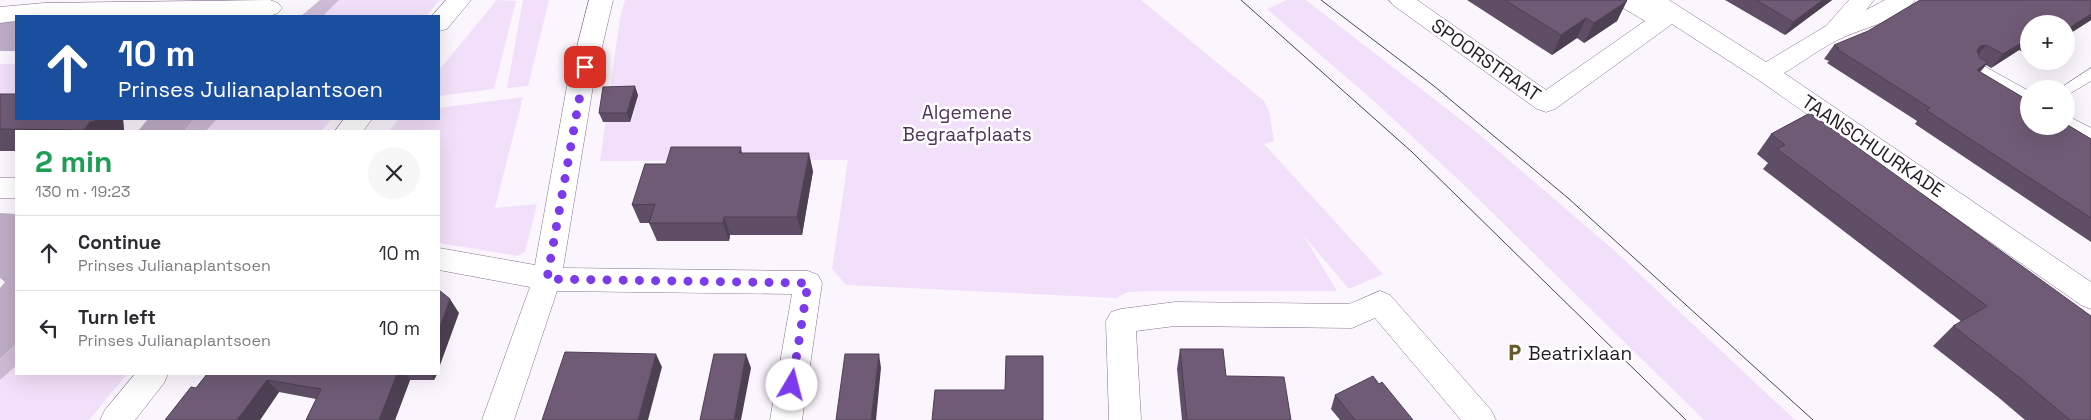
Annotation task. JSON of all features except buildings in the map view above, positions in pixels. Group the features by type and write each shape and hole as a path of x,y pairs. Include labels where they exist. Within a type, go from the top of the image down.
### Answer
{"street":[{"path":"440,22 459,0"},
{"path":"498,420 547,279 580,86 601,0"},
{"name":"SPOORSTRAAT","path":"1401,0 1546,103 1662,21 1626,0"},
{"name":"TAANSCHUURKADE","path":"1652,0 1766,73 2091,297"},
{"path":"1834,32 1862,0"},
{"path":"1766,73 1834,32 1879,14 1903,0"},
{"path":"0,15 49,6 270,8"},
{"path":"349,130 358,120"},
{"path":"0,188 15,188"},
{"path":"440,259 547,279 808,283 786,420"},
{"path":"1125,420 1121,320 1174,314 1352,316 1380,303 1480,420"},
{"path":"116,420 153,375"}],"lane":[{"path":"1975,66 2020,93"},
{"path":"2075,84 2091,73"},
{"path":"2075,126 2091,136"}],"green space":[{"path":"339,0 440,0 427,15 324,15"},
{"path":"497,0 516,1 494,89 440,96 440,69"},
{"path":"523,0 549,0 528,86 507,88"},
{"name":"Algemene Begraafplaats","path":"625,0 1141,0 1264,101 1269,111 1274,141 1264,144 1383,274 1349,289 1303,235 1337,291 1147,291 1128,292 1116,298 846,285 832,269 848,160 600,161 620,18"},
{"path":"1287,0 1306,0 1474,130 1616,252 1795,420 1704,420 1464,185 1375,102 1267,9"},
{"path":"0,64 15,64 15,110 0,110"},
{"path":"523,97 495,208 537,204 525,252 518,256 440,243 440,130 390,130 398,120 440,120 440,108"},
{"path":"216,120 331,120 322,130 207,130"},
{"path":"15,367 15,375 126,375 89,420 0,420 0,380"}],"shaded area":[{"path":"320,0 339,0 324,15 302,15"},
{"path":"0,17 15,17 15,51 0,51"},
{"path":"147,120 193,120 185,130 139,130"},
{"path":"193,120 216,120 207,130 185,130"},
{"path":"0,213 15,214 15,345 0,359 0,288 5,282 0,278"},
{"path":"15,345 15,367 0,380 0,359"}],"tram line":[{"path":"1241,0 1412,152 1686,420"},
{"path":"1321,0 1434,86 1568,198 1813,420"}],"place":[{"name":"Beatrixlaan","path":"1514,353"}],"route":[{"path":"585,67 580,86 547,279 808,283 792,385"}]}
